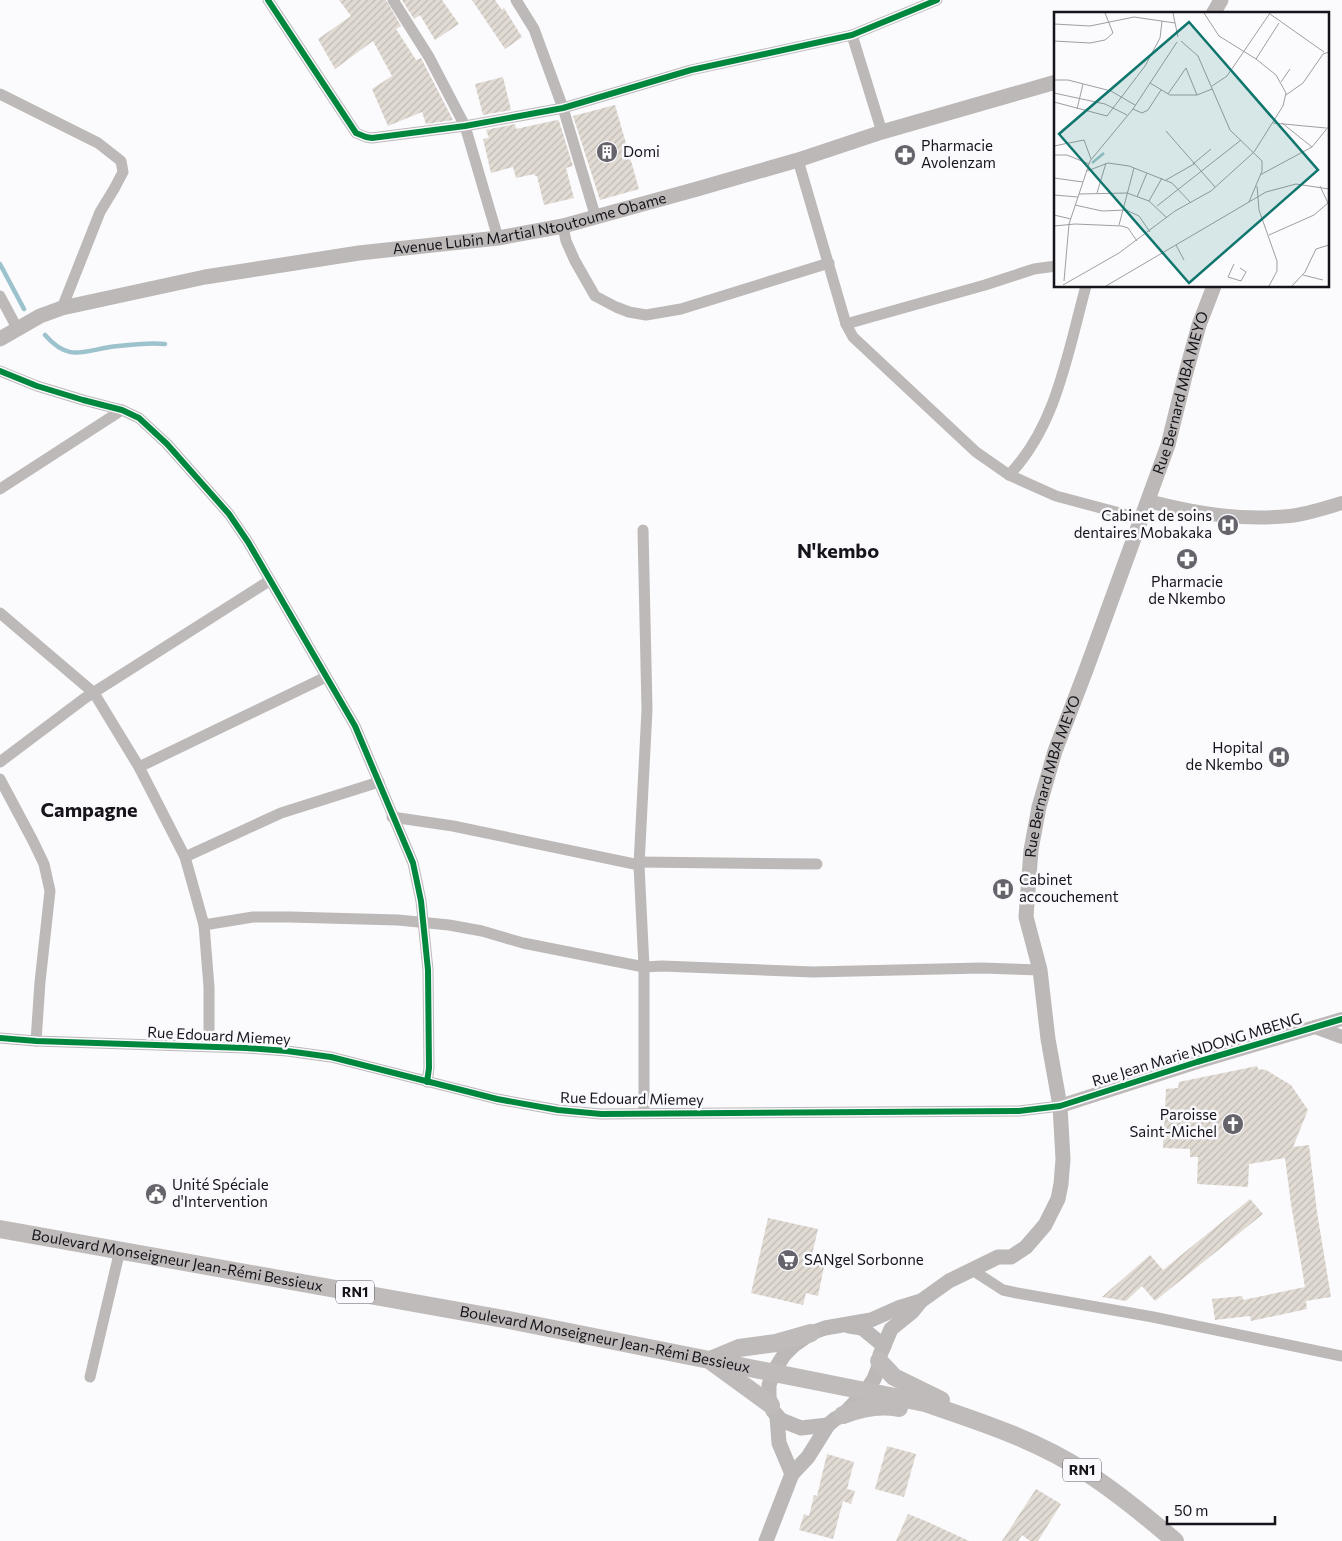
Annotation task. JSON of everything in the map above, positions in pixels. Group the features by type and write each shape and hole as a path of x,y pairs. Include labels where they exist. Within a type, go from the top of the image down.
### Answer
{"main road":[{"path":"1214,12 1221,0"},
{"name":"Avenue Lubin Martial Ntoutoume Obame","path":"0,339 17,328 62,308 205,277 359,253 498,238 596,218 798,160 882,132 1054,83"},
{"name":"Rue Bernard MBA MEYO","path":"920,1301 949,1281 998,1257 1011,1257 1026,1247 1045,1225 1052,1212 1061,1184 1060,1106 1048,1039 1040,970 1026,917 1031,850 1039,807 1055,751 1168,445 1199,325 1213,288"},
{"name":"Boulevard Monseigneur Jean-Rémi Bessieux","path":"0,1229 510,1320 774,1371 865,1392 925,1403 976,1420 1025,1440 1087,1473 1139,1510 1175,1541"},
{"path":"828,1425 801,1428 788,1424 752,1390 722,1371 710,1360 739,1348 776,1343 871,1320 920,1301"},
{"path":"843,1415 865,1392 874,1379 891,1329 912,1312 920,1301"},
{"path":"840,1326 862,1328 882,1353 894,1377 930,1394 976,1420"},
{"path":"792,1474 779,1443 774,1411 769,1397 769,1385 774,1371 789,1350 811,1333"},
{"path":"766,1541 792,1474 808,1457 828,1425 835,1419 854,1411 888,1406 950,1418 976,1420"}],"street":[{"path":"268,0 356,133 366,138 465,126 563,108 691,70 852,35 937,0"},
{"path":"393,0 429,56 465,126 498,238"},
{"path":"516,0 534,29 563,108 596,218"},
{"path":"852,35 882,132"},
{"path":"0,94 98,143 121,160 123,172 97,220 62,308"},
{"path":"798,160 846,324 853,337 940,420 976,452 1009,476 1056,496 1142,519"},
{"path":"563,226 566,241 575,261 595,296 629,312 646,315 681,309 829,263"},
{"path":"846,324 976,288 1034,269 1054,266"},
{"path":"1009,476 1035,443 1051,410 1085,288"},
{"path":"0,296 17,328"},
{"path":"0,371 37,386 122,410 139,418 167,444 229,514 248,542 354,726 413,863 421,901 429,1000 429,1068 427,1082"},
{"path":"0,489 122,410"},
{"path":"1148,501 1206,515 1266,518 1292,516 1342,503"},
{"path":"643,530 647,710 639,864 644,967 644,1112"},
{"path":"0,762 94,693 269,581"},
{"path":"0,613 94,693 139,768 185,857 204,925 209,987 209,1046"},
{"path":"139,768 326,677"},
{"path":"0,779 44,864 50,891 40,982 36,1041"},
{"path":"185,857 281,813 379,782"},
{"path":"392,816 453,826 639,864 817,864"},
{"path":"204,925 253,917 290,916 398,920 449,925 644,967 662,966 813,972 982,968 1040,970"},
{"name":"Rue Jean Marie NDONG MBENG","path":"1060,1106 1197,1062 1342,1019"},
{"path":"1315,1027 1342,1037"},
{"name":"Rue Edouard Miemey","path":"0,1038 287,1051 331,1057 497,1099 558,1110 602,1114 644,1112 1019,1111 1060,1106"},
{"path":"90,1376 120,1250"},
{"path":"972,1270 1010,1292 1153,1317 1342,1356"}],"building":[{"path":"339,0 386,0 401,26 396,29 416,60 421,58 453,120 426,124 422,112 388,126 372,89 392,76 373,41 335,69 318,39 351,16"},
{"path":"402,0 442,0 459,24 435,40 420,15 414,19"},
{"path":"472,0 495,0 502,10 504,8 522,37 505,49"},
{"path":"503,77 511,110 483,115 475,84"},
{"name":"Domi","path":"615,105 639,189 600,200 573,116"},
{"path":"559,121 573,166 566,168 574,198 544,205 537,176 534,174 516,178 513,167 491,173 483,139 489,138 486,130 515,124 516,129"},
{"name":"Paroisse Saint-Michel","path":"1257,1066 1258,1069 1266,1070 1291,1085 1308,1110 1293,1147 1309,1145 1317,1212 1331,1297 1306,1301 1307,1309 1251,1321 1250,1316 1215,1320 1212,1299 1242,1296 1243,1300 1305,1287 1285,1158 1249,1164 1248,1187 1197,1184 1198,1157 1190,1157 1190,1149 1163,1148 1166,1089 1178,1088 1179,1082"},
{"path":"1250,1199 1263,1214 1155,1301 1142,1286 1126,1301 1102,1297 1150,1255 1163,1270"},
{"name":"SANgel Sorbonne","path":"768,1218 818,1229 811,1259 825,1262 818,1296 806,1293 803,1305 751,1293"},
{"path":"887,1446 916,1454 904,1497 875,1489"},
{"path":"827,1454 854,1462 847,1489 855,1491 851,1504 843,1501 833,1539 799,1530 804,1514 809,1516 814,1495 817,1496"},
{"path":"1036,1489 1061,1504 1038,1541 1030,1541 1022,1535 1018,1541 1002,1541"},
{"path":"908,1514 928,1522 969,1541 896,1541"}],"waterway":[{"path":"0,264 24,309"},
{"path":"45,335 61,349 75,353 110,347 151,343 165,344"}],"cycle path":[{"path":"268,0 356,133 372,138 465,126 563,108 691,70 852,35 937,0"},
{"path":"0,371 37,386 122,410 139,418 167,444 229,514 248,542 355,726 413,863 421,901 428,970 429,1068 427,1082"},
{"path":"0,1038 287,1051 331,1057 497,1099 558,1110 601,1114 1019,1111 1060,1106 1197,1062 1342,1019"}],"place":[{"name":"Domi","path":"607,152"},
{"name":"Pharmacie Avolenzam","path":"905,155"},
{"name":"Cabinet de soins dentaires Mobakaka","path":"1228,525"},
{"name":"Pharmacie de Nkembo","path":"1187,559"},
{"name":"Hopital de Nkembo","path":"1279,757"},
{"name":"Cabinet accouchement","path":"1003,889"},
{"name":"Paroisse Saint-Michel","path":"1233,1124"},
{"name":"Unité Spéciale d'Intervention","path":"156,1194"},
{"name":"SANgel Sorbonne","path":"788,1260"}],"district":[{"name":"N'kembo","path":"838,551"},
{"name":"Campagne","path":"89,810"}]}
